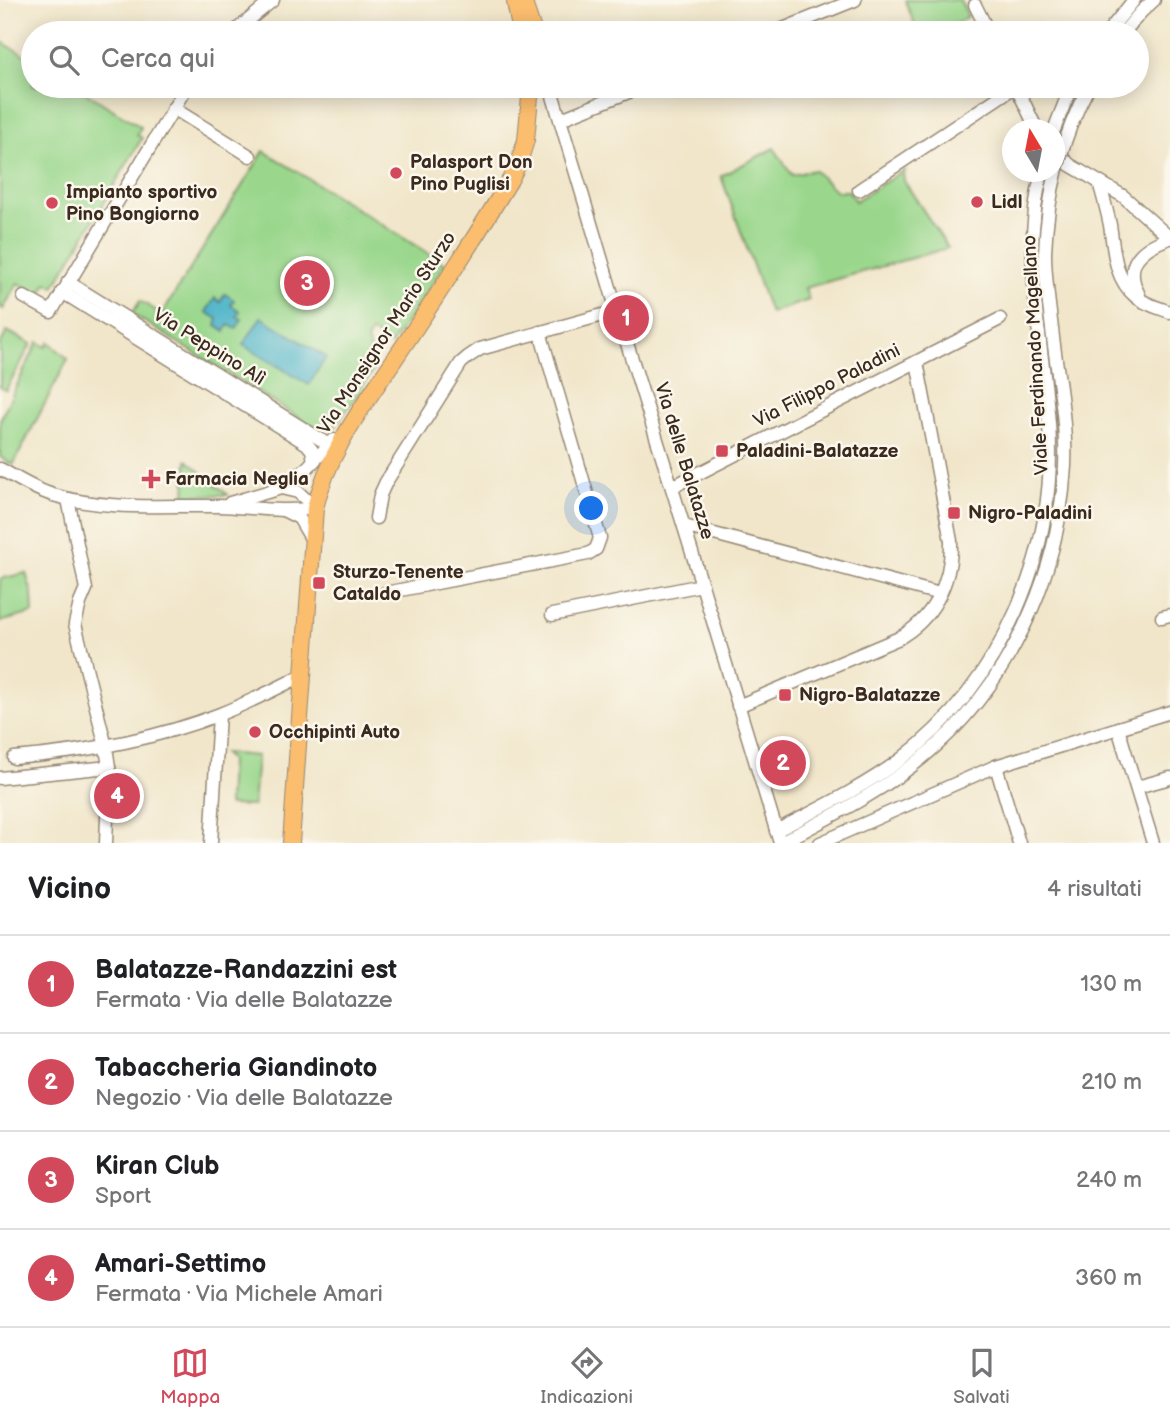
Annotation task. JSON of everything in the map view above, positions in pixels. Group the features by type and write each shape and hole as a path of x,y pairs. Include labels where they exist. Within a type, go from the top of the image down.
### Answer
{"main road":[{"path":"514,0 518,21"},
{"path":"523,0 530,21"},
{"name":"Via Monsignor Mario Sturzo","path":"291,843 312,541 319,490 333,447 427,310 510,180 526,140 529,98"}],"street":[{"path":"248,21 273,0"},
{"path":"803,21 855,0"},
{"path":"1117,21 1134,0"},
{"path":"1133,21 1154,0"},
{"path":"976,2 984,21"},
{"path":"24,297 51,312 179,98"},
{"name":"Via delle Balatazze","path":"554,98 779,839"},
{"path":"561,120 615,98"},
{"path":"859,190 998,98"},
{"path":"1022,98 1032,119"},
{"path":"1058,119 1067,98"},
{"name":"Viale Ferdinando Magellano","path":"779,839 886,785 921,759 954,729 982,695 1022,633 1045,573 1061,508 1065,464 1064,424 1047,291 1045,254 1054,178 1064,142 1083,98"},
{"path":"173,108 250,156"},
{"path":"1065,160 1123,196 1170,238 1152,245 1136,259 1133,280 1143,301"},
{"name":"Viale Ferdinando Magellano","path":"779,839 900,760 933,731 959,703 982,672 1004,637 1022,599 1035,560 1045,512 1050,466 1049,425 1032,253 1034,213 1040,182"},
{"path":"1099,182 1110,224 1113,251 1124,283 1135,296 1170,312"},
{"name":"Via Peppino Alì","path":"65,287 333,447"},
{"name":"Via Peppino Alì","path":"65,287 307,444 312,450 314,461"},
{"path":"376,518 380,495 386,482 468,356 480,349 617,311"},
{"name":"Via Filippo Paladini","path":"672,487 1000,319"},
{"path":"385,593 588,554 596,549 600,538 540,332"},
{"path":"738,706 897,639 911,632 932,610 947,578 951,541 917,362"},
{"path":"217,506 281,488 333,447"},
{"path":"0,470 51,495 118,506 217,506 282,510 315,508"},
{"path":"281,488 298,492 315,508"},
{"path":"68,499 86,589 75,624 109,767 106,843"},
{"path":"282,510 299,517 312,541"},
{"path":"684,526 940,594"},
{"path":"552,615 702,585"},
{"path":"14,758 106,747 163,732 219,715 303,675"},
{"path":"820,843 996,766 1170,712"},
{"path":"211,843 219,715"},
{"path":"1118,728 1153,843"},
{"path":"996,766 1019,843"},
{"path":"0,778 109,767"},
{"path":"1137,787 1170,778"}],"green space":[{"path":"905,0 960,0 968,16 961,21 913,21"},
{"name":"Impianto sportivo Pino Bongiorno","path":"0,41 21,53 21,98 94,98 141,127 137,135 142,138 54,287 47,283 40,295 18,283 3,309 0,306"},
{"path":"774,148 792,175 814,170 836,191 849,191 855,201 906,169 903,174 904,181 948,248 805,288 809,300 770,313 721,176"},
{"path":"264,151 445,264 391,345 372,332 367,340 375,368 339,422 337,420 334,424 337,426 317,429 132,314 140,301 162,314"},
{"path":"7,331 31,344 6,390 0,387 0,345"},
{"path":"38,342 46,347 49,342 68,359 13,465 0,457 0,420"},
{"path":"187,460 228,495 185,495"},
{"path":"26,573 32,593 33,613 0,622 0,579"},
{"path":"223,753 257,756 253,806 228,805 230,760"}],"water":[{"path":"225,294 234,300 231,305 240,311 237,316 242,319 236,329 229,325 225,331 216,325 218,319 206,312 215,298 220,302"},
{"path":"261,317 326,357 309,385 243,345"}],"place":[{"name":"Palasport Don Pino Puglisi","path":"396,173"},
{"name":"Lidl","path":"977,202"},
{"name":"Impianto sportivo Pino Bongiorno","path":"52,203"},
{"name":"Kiran Club","path":"307,283"},
{"name":"Balatazze-Randazzini est","path":"626,318"},
{"name":"Paladini-Balatazze","path":"722,451"},
{"name":"Farmacia Neglia","path":"151,479"},
{"name":"Nigro-Paladini","path":"954,513"},
{"name":"Sturzo-Tenente Cataldo","path":"319,583"},
{"name":"Nigro-Balatazze","path":"785,695"},
{"name":"Occhipinti Auto","path":"255,732"},
{"name":"Tabaccheria Giandinoto","path":"783,763"},
{"name":"Amari-Settimo","path":"117,796"}]}
